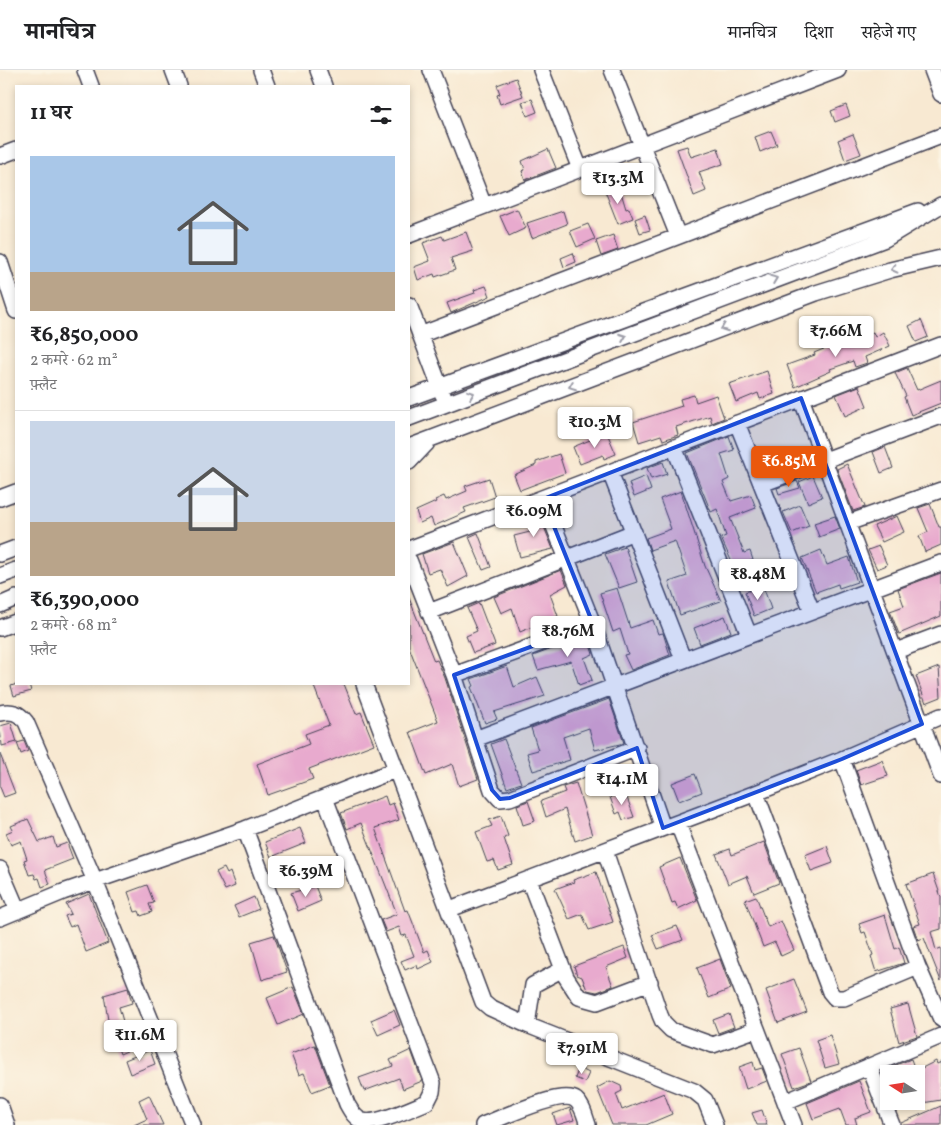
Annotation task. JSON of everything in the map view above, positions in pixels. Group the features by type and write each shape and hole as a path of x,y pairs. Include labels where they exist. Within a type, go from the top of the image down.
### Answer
{"street":[{"path":"84,70 91,85"},
{"path":"173,70 179,85"},
{"path":"261,70 267,85"},
{"path":"318,70 324,85"},
{"path":"431,70 484,206"},
{"path":"541,70 580,169"},
{"path":"612,70 678,236"},
{"path":"932,70 941,94"},
{"path":"410,234 832,71"},
{"path":"420,334 941,136"},
{"path":"0,156 15,150"},
{"path":"410,398 941,204"},
{"path":"410,418 885,238 941,204"},
{"path":"410,448 816,293 890,270 941,258"},
{"path":"0,262 15,308"},
{"path":"410,308 447,404"},
{"path":"410,549 941,345"},
{"path":"801,398 941,776"},
{"path":"762,484 941,416"},
{"path":"737,423 812,611"},
{"path":"410,461 429,440"},
{"path":"674,447 750,635"},
{"path":"610,472 683,659"},
{"path":"848,523 941,490"},
{"path":"0,498 15,492"},
{"path":"543,499 593,624 637,748 757,1029 794,1125"},
{"path":"429,612 634,532"},
{"path":"0,554 15,548"},
{"path":"410,563 454,674 492,790 500,799 637,748"},
{"path":"475,739 614,684 941,563"},
{"path":"0,576 15,570"},
{"path":"0,605 15,598"},
{"path":"0,628 15,622"},
{"path":"454,674 593,624"},
{"path":"896,651 941,634"},
{"path":"364,685 395,770 450,909 483,1002 490,1008 527,1025 694,1091 705,1100 715,1125"},
{"path":"0,713 12,712 20,715 26,722 95,881 193,1125"},
{"path":"450,909 756,793 842,759 941,716"},
{"path":"842,759 918,967 941,1020"},
{"path":"0,918 95,881 245,829 395,770"},
{"path":"756,793 792,887 824,983 834,998 844,998 918,967"},
{"path":"245,829 347,1104 353,1115 362,1121 373,1122 427,1102 432,1092 433,1082 325,798"},
{"path":"605,851 663,1022 671,1030 713,1046 757,1029"},
{"path":"0,869 18,911"},
{"path":"530,880 562,969 578,997 597,1002 650,982"},
{"path":"527,1025 533,985 562,969"},
{"path":"785,1102 941,1036"},
{"path":"869,1066 892,1125"},
{"path":"482,1125 551,1099 567,1097 576,1099 582,1108 588,1125"},
{"path":"0,1105 7,1125"}],"highlighted area":[{"path":"801,398 922,724 842,759 663,828 637,748 510,798 500,799 492,790 454,675 593,624 543,499"}],"building":[{"path":"516,78 523,96 500,104 497,95 500,94 497,85"},
{"path":"532,99 537,112 527,116 522,102"},
{"path":"846,105 850,116 835,122 831,111"},
{"path":"771,131 777,145 760,152 755,137"},
{"path":"853,134 861,154 845,160 838,140"},
{"path":"687,146 691,157 718,148 723,164 699,172 706,191 694,196 677,149"},
{"path":"548,149 556,168 525,180 522,171 525,170 522,161"},
{"path":"619,186 626,209 629,208 633,218 618,224 605,191"},
{"path":"517,209 526,228 509,236 500,216"},
{"path":"563,211 567,224 532,238 527,223"},
{"path":"645,215 650,230 640,233 635,219"},
{"path":"588,224 595,239 577,247 570,231"},
{"path":"466,232 473,251 451,258 455,270 435,277 434,274 418,280 414,267 430,261 423,243 442,236 444,240"},
{"path":"613,235 618,250 601,256 596,241"},
{"path":"573,253 576,262 564,267 561,258"},
{"path":"486,286 490,296 451,313 447,303 475,293 474,290"},
{"path":"921,320 928,337 916,342 909,326"},
{"path":"873,332 875,337 883,332 890,346 865,357 867,363 855,367 853,361 830,369 831,371 795,387 787,365 838,344 840,348 863,340 862,337"},
{"path":"907,368 917,390 941,380 941,403 911,415 904,397 906,396 895,373"},
{"path":"767,371 774,394 760,399 758,393 736,402 729,384"},
{"path":"859,386 867,406 845,416 836,395"},
{"path":"694,395 696,402 716,395 724,418 712,423 710,416 676,427 678,435 663,440 661,435 639,442 633,422 682,406 680,399"},
{"path":"607,433 616,454 604,459 603,455 580,464 573,447"},
{"path":"729,436 734,450 721,454 729,479 723,482 731,501 751,495 756,508 730,518 744,553 750,551 753,560 734,567 721,538 726,536 717,509 711,512 687,453"},
{"path":"885,447 893,468 881,473 873,452"},
{"path":"559,454 565,473 520,490 514,475 536,465 536,462"},
{"path":"663,462 667,474 651,479 647,468"},
{"path":"847,464 865,507 853,511 837,469"},
{"path":"646,476 651,490 634,497 629,483"},
{"path":"813,476 822,497 808,503 799,482"},
{"path":"489,478 495,497 464,508 466,512 434,526 431,518 420,523 416,511 436,502 435,500 444,496 446,500 467,491 465,486"},
{"path":"797,481 800,488 779,494 777,488"},
{"path":"681,491 705,566 721,601 680,615 669,582 687,576 675,541 650,550 646,538 671,529 660,499"},
{"path":"930,504 939,527 941,527 941,545 925,552 919,536 928,532 918,508"},
{"path":"800,505 809,526 792,533 783,512"},
{"path":"537,510 553,549 520,557 514,536 534,531 528,513"},
{"path":"835,516 840,529 819,537 814,523"},
{"path":"897,516 904,532 882,542 874,526"},
{"path":"478,533 491,567 483,570 469,537"},
{"path":"454,542 468,576 448,587 440,569 428,573 422,554"},
{"path":"879,546 887,565 877,569 868,550"},
{"path":"625,547 637,582 619,588 605,554"},
{"path":"821,550 827,565 849,557 857,582 839,588 838,584 816,592 802,558"},
{"path":"561,570 567,585 550,594 558,616 520,632 512,608 501,613 494,597"},
{"path":"941,573 941,616 899,634 890,611 904,606 898,589"},
{"path":"763,586 771,609 754,616 745,592"},
{"path":"617,588 630,628 653,620 658,634 663,633 670,655 631,670 624,655 628,654 620,629 613,632 600,593"},
{"path":"410,601 434,661 437,660 445,678 478,779 459,786 452,764 426,775 410,732 438,721 410,650"},
{"path":"479,603 495,645 473,653 466,636 477,631 467,608"},
{"path":"725,616 731,632 700,644 694,628"},
{"path":"587,636 593,654 584,658 592,680 579,685 571,661 538,670 533,656"},
{"path":"507,666 514,687 537,677 545,696 494,712 497,719 485,723 471,687 474,686 471,679"},
{"path":"939,667 941,697 926,703 916,676"},
{"path":"29,685 31,691 14,696 11,686"},
{"path":"313,685 344,685 356,714 361,712 374,744 309,769 313,779 268,795 257,764 309,744 305,734 329,725"},
{"path":"609,699 624,743 595,750 589,728 563,737 570,760 533,771 527,753 538,750 531,728"},
{"path":"11,723 17,742 2,746 0,726"},
{"path":"504,739 521,783 507,788 491,744"},
{"path":"24,741 28,751 21,754 17,743"},
{"path":"0,754 15,793 4,797 0,787"},
{"path":"882,760 888,776 861,785 856,770"},
{"path":"695,774 702,792 679,801 672,783"},
{"path":"576,783 592,835 575,841 565,809 546,817 541,801 565,792 563,787"},
{"path":"625,792 634,817 623,820 620,812 616,814 610,797"},
{"path":"385,796 388,805 393,803 399,820 375,828 405,911 408,910 424,952 428,950 433,962 418,969 417,965 405,970 401,961 414,956 406,935 402,936 399,927 386,932 381,920 397,914 361,823 347,829 341,813"},
{"path":"528,801 535,821 523,825 517,805"},
{"path":"501,816 508,836 504,838 513,865 498,870 494,860 487,862 476,832 492,826 489,820"},
{"path":"28,819 39,842 53,837 56,847 67,843 73,859 45,870 50,884 42,887 39,878 36,879 34,874 29,875 24,860 27,859 21,841 11,845 6,833 13,830 11,826"},
{"path":"300,828 306,843 271,857 265,842"},
{"path":"764,842 779,883 754,893 747,876 728,884 716,854 730,849 732,855"},
{"path":"827,846 833,863 811,871 805,855"},
{"path":"680,858 697,900 678,909 675,902 672,903 659,867"},
{"path":"329,865 334,878 320,883 315,871"},
{"path":"224,868 227,874 230,872 235,886 225,890 216,872"},
{"path":"596,872 613,922 589,930 582,914 569,919 555,889"},
{"path":"933,874 941,897 941,929 931,932 936,950 941,948 941,981 924,938 918,940 913,926 920,924 906,884"},
{"path":"147,885 154,903 149,904 152,912 141,916 139,911 135,912 128,892"},
{"path":"315,886 321,901 298,911 291,893"},
{"path":"89,894 108,943 86,952 76,924 70,927 65,916 71,914 66,904"},
{"path":"756,896 768,927 781,921 794,950 781,956 775,942 763,947 745,900"},
{"path":"254,897 259,909 239,917 234,906"},
{"path":"885,915 895,949 899,947 904,963 876,972 871,956 873,955 865,932 862,933 859,924"},
{"path":"677,926 683,940 658,949 652,935"},
{"path":"274,935 287,972 262,980 251,942"},
{"path":"624,947 628,958 606,967 613,986 597,992 587,990 582,977 577,975 574,966"},
{"path":"720,959 731,989 709,998 697,968"},
{"path":"794,979 807,1012 778,1023 766,990"},
{"path":"293,987 304,1014 278,1025 267,998"},
{"path":"128,988 132,1003 119,1007 129,1050 120,1054 108,1020 104,995"},
{"path":"908,1004 917,1036 899,1042 890,1009"},
{"path":"394,1010 400,1025 378,1035 371,1020"},
{"path":"729,1014 734,1027 718,1033 713,1020"},
{"path":"830,1035 839,1064 825,1068 816,1040"},
{"path":"315,1045 330,1085 312,1092 304,1073 299,1075 291,1054"},
{"path":"799,1048 811,1081 794,1087 782,1054"},
{"path":"150,1050 155,1064 130,1074 125,1060"},
{"path":"411,1050 422,1081 403,1089 399,1078 364,1091 359,1078 393,1066 390,1060"},
{"path":"911,1059 913,1065 896,1065"},
{"path":"936,1061 937,1064 941,1062 941,1100 925,1103 925,1066"},
{"path":"753,1062 755,1070 762,1068 767,1081 746,1089 739,1067"},
{"path":"579,1068 589,1073 585,1082 575,1078"},
{"path":"610,1081 621,1086 622,1091 616,1094 622,1110 664,1093 672,1114 646,1125 612,1125 597,1088"},
{"path":"859,1081 871,1112 855,1118 857,1125 846,1125 840,1109 813,1119 807,1103"},
{"path":"149,1095 163,1125 134,1125 147,1119 139,1100"},
{"path":"941,1106 941,1125 901,1125 901,1123"},
{"path":"570,1108 574,1120 557,1125 553,1114"},
{"path":"762,1110 767,1125 757,1125 752,1113"}]}
